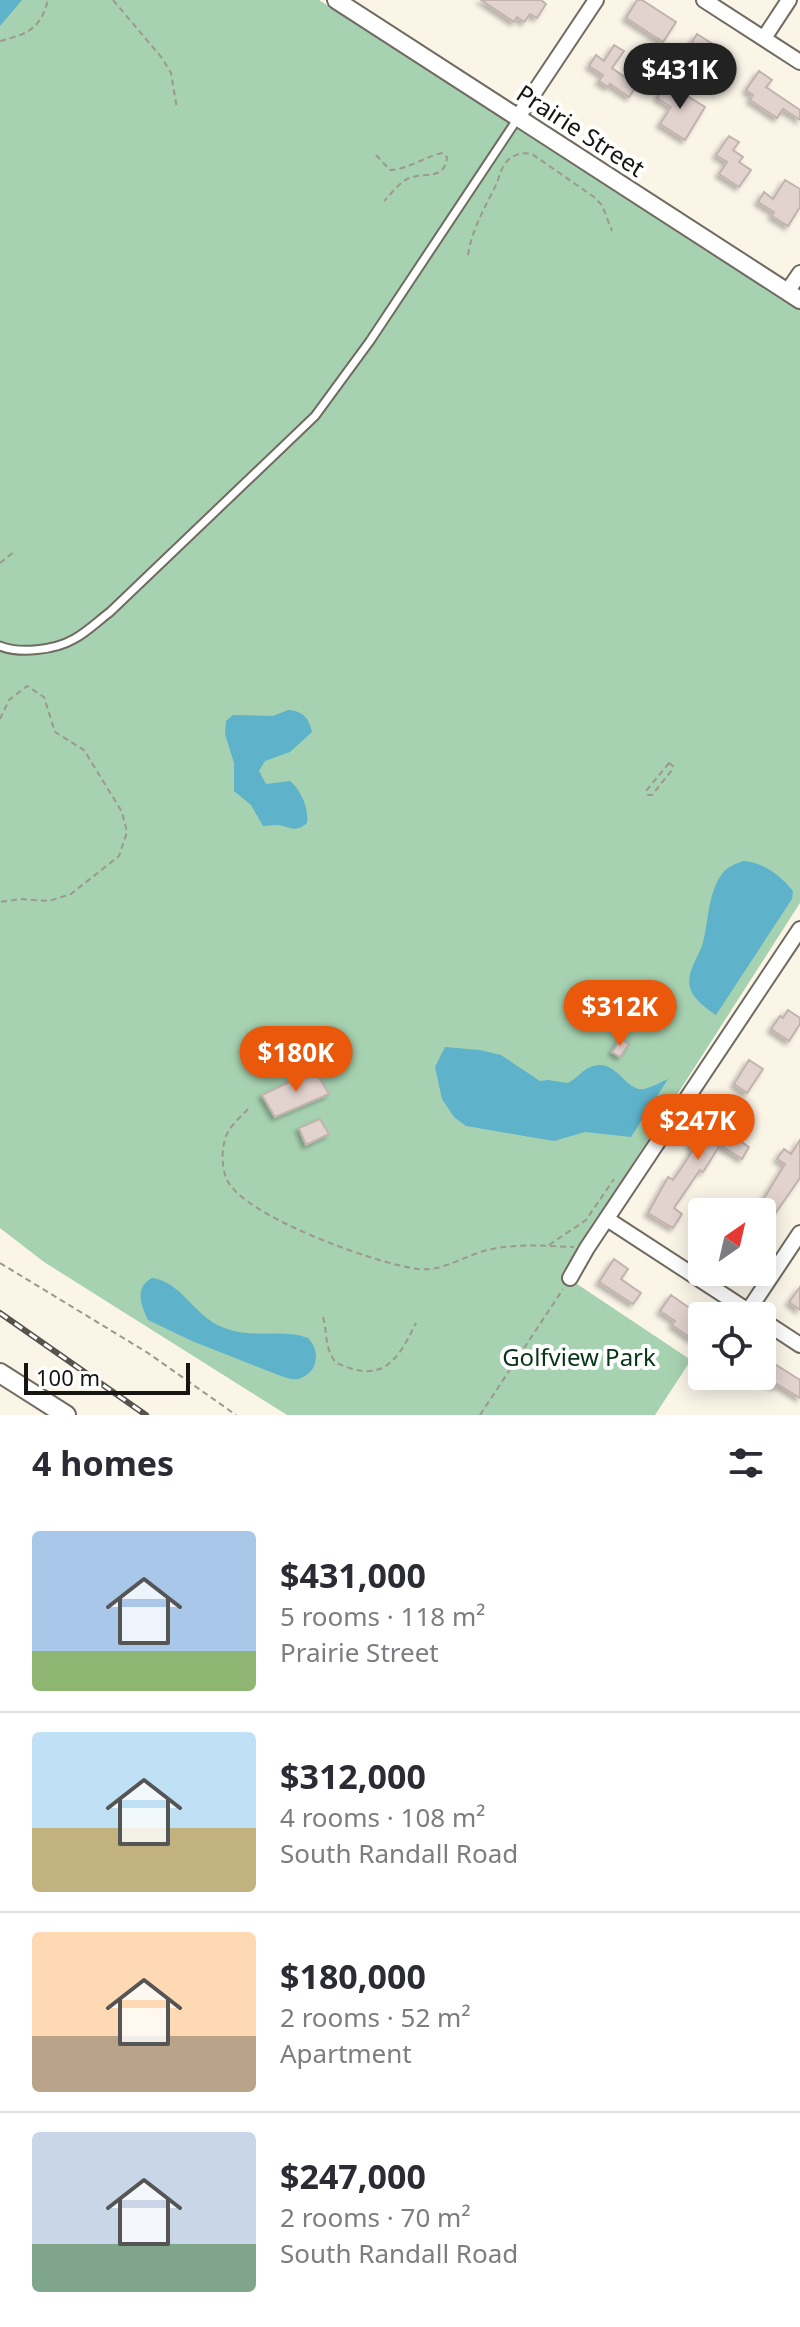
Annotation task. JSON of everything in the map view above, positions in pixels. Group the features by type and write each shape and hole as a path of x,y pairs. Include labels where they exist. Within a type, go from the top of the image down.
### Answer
{"main road":[{"path":"0,1373 66,1415"}],"street":[{"name":"Prairie Street","path":"336,0 794,296"},
{"path":"518,117 596,0"},
{"path":"704,0 800,62"},
{"path":"764,38 789,0"},
{"path":"794,296 800,273"},
{"path":"570,1278 800,929"},
{"path":"607,1219 734,1302"},
{"path":"759,1302 800,1233"},
{"path":"776,1329 800,1345"}],"lane":[{"path":"0,646 8,650 43,649 73,640 110,612 315,416 370,341 518,117"}],"path":[{"path":"0,41 32,30 48,0"},
{"path":"113,0 171,73 177,109"},
{"path":"376,155 390,170 408,167 436,154 442,153 447,157 446,166 438,172 429,177 418,175 404,180 384,201"},
{"path":"468,255 475,225 502,169 508,160 524,153 532,154 594,197 602,205 612,231"},
{"path":"0,563 15,551"},
{"path":"0,719 9,700 27,686 44,697 55,732 84,750 122,812 127,832 119,856 71,894 49,901 21,899 0,902"},
{"path":"669,763 673,766 672,770 652,795 648,795 646,791 669,763"},
{"path":"248,1109 227,1133 223,1153 228,1182 262,1212 288,1226 421,1270 440,1268 487,1250 520,1244 587,1248"},
{"path":"548,1246 586,1220 614,1179"},
{"path":"0,1263 148,1353 236,1415"},
{"path":"480,1415 570,1278"},
{"path":"323,1317 327,1332 325,1347 335,1362 363,1371 378,1370 400,1356 416,1323"}],"green space":[{"name":"Golfview Park","path":"0,0 319,0 800,310 800,903 562,1274 688,1358 688,1365 655,1415 287,1415 44,1262 0,1228"}],"water":[{"path":"0,0 22,0 0,26"},
{"path":"288,710 304,716 312,732 290,752 265,761 259,771 266,784 290,781 301,794 307,811 307,823 295,829 263,826 251,805 234,791 234,763 225,734 226,721 233,715 273,716"},
{"path":"743,861 758,864 777,875 793,891 792,899 716,1015 694,996 689,977 702,946 717,882 726,869"},
{"path":"445,1047 501,1055 540,1081 568,1083 588,1068 598,1065 613,1069 637,1088 644,1089 668,1079 631,1137 585,1132 554,1141 466,1126 454,1117 442,1099 435,1067"},
{"path":"152,1278 172,1286 203,1315 222,1327 245,1333 288,1334 308,1338 316,1354 314,1365 307,1375 289,1378 192,1341 148,1320 141,1303 141,1292"}],"building":[{"path":"481,0 541,0 546,4 537,18 530,14 524,22 517,17 514,22"},
{"path":"637,0 642,0 676,22 663,42 626,18"},
{"path":"697,34 719,48 717,51 725,57 717,69 688,49"},
{"path":"614,45 624,51 612,68 629,80 633,74 641,79 629,97 610,84 608,87 599,81 603,75 589,66 596,55 604,61"},
{"path":"759,71 772,80 766,87 800,110 800,120 783,109 777,118 750,100 753,95 746,90"},
{"path":"667,83 705,107 685,140 660,124 671,107 657,98"},
{"path":"729,136 739,142 733,150 743,157 739,162 751,170 739,187 719,174 727,162 716,155"},
{"path":"785,180 800,189 800,207 788,226 758,202 764,192 773,199"},
{"path":"788,1010 800,1018 800,1024 789,1041 771,1029"},
{"path":"621,1039 629,1044 620,1057 612,1052"},
{"path":"293,1047 301,1055 290,1063 285,1052"},
{"path":"749,1060 763,1069 747,1093 734,1084"},
{"path":"315,1070 329,1094 275,1117 262,1095"},
{"path":"717,1101 734,1112 731,1116 737,1119 728,1133 749,1147 742,1159 720,1145 674,1208 682,1214 673,1228 648,1213 668,1177 673,1180 686,1161 694,1147 690,1145 712,1116 709,1114"},
{"path":"320,1119 329,1134 306,1145 299,1128"},
{"path":"800,1140 800,1178 776,1212 776,1198 764,1198 785,1164 777,1159 784,1149 791,1154"},
{"path":"614,1259 628,1269 621,1279 641,1293 633,1304 599,1282"},
{"path":"800,1287 800,1310 789,1302"},
{"path":"671,1295 688,1307 688,1336 672,1325 675,1321 660,1311"},
{"path":"776,1365 800,1380 800,1398 777,1384"}],"railway":[{"path":"0,1313 146,1415"}]}
